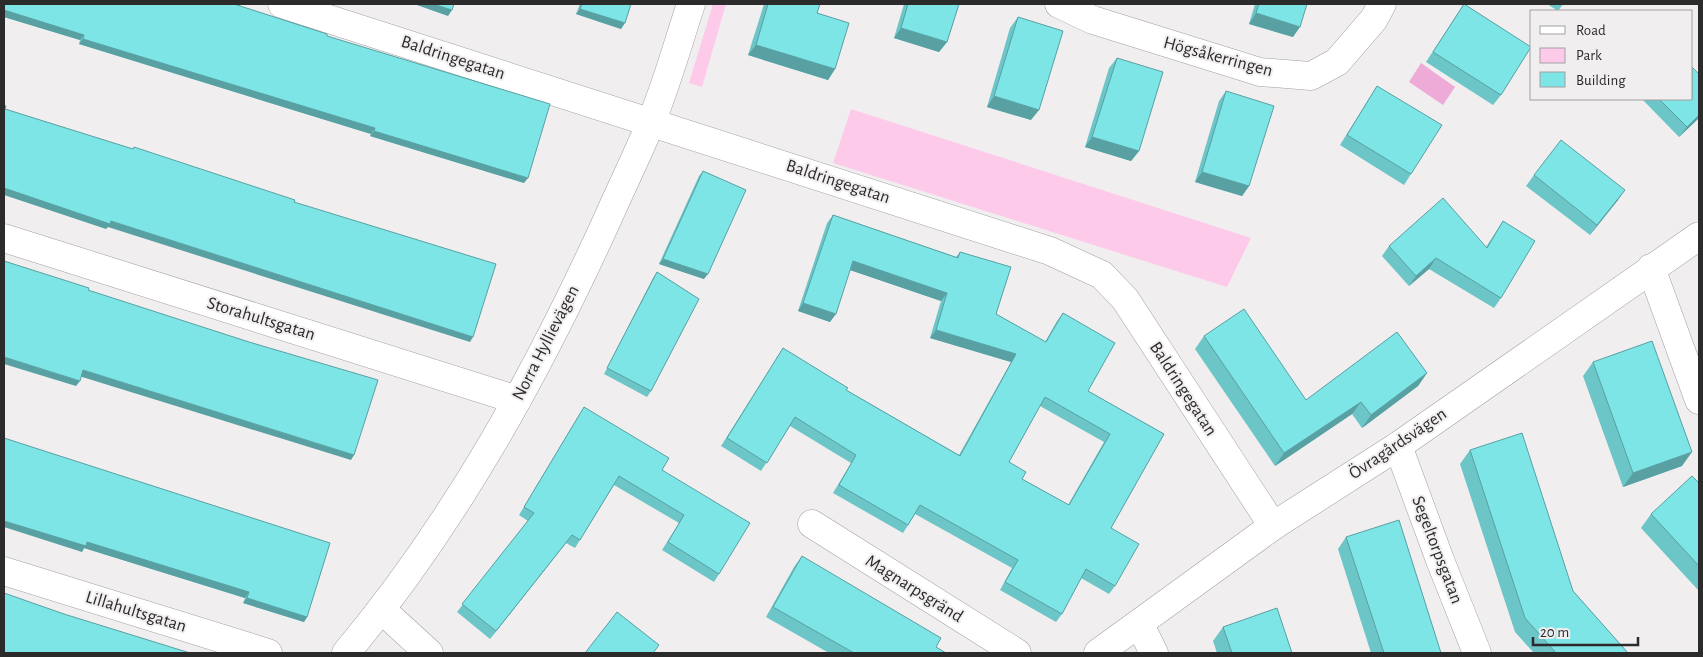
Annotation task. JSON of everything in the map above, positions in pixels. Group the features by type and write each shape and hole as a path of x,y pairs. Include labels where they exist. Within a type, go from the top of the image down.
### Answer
{"street":[{"name":"Baldringegatan","path":"282,4 652,121 1050,251 1102,275 1125,299 1273,526"},
{"name":"Norra Hyllievägen","path":"346,653 382,610 439,530 518,400 582,274 652,121 691,4"},
{"name":"Högsåkerringen","path":"1059,4 1093,20 1260,72 1312,76 1337,62 1374,19 1382,4"},
{"name":"Övragårdsvägen","path":"1098,653 1140,625 1273,526 1398,446 1699,236"},
{"name":"Storahultsgatan","path":"4,238 518,400"},
{"path":"1651,268 1699,400"},
{"name":"Segeltorpsgatan","path":"1398,446 1477,653"},
{"name":"Magnarpsgränd","path":"812,524 1017,653"},
{"name":"Lillahultsgatan","path":"4,570 268,653"},
{"path":"382,610 429,653"},
{"path":"1140,625 1154,653"}],"green space":[{"path":"713,4 726,4 702,87 689,83"},
{"path":"851,109 1251,238 1227,287 833,163"}],"shaded area":[{"path":"1421,63 1455,87 1443,105 1409,82"}],"building":[{"path":"4,4 234,4 327,34 327,36 550,104 528,178 374,131 375,128 83,39 84,35 4,10"},
{"path":"433,4 454,4 452,10"},
{"path":"582,4 631,4 625,23 580,9"},
{"path":"768,4 820,4 817,13 849,23 835,69 756,45"},
{"path":"908,4 959,4 947,42 901,28"},
{"path":"1259,4 1307,4 1300,27 1256,13"},
{"path":"1464,4 1530,46 1501,95 1433,52"},
{"path":"1018,17 1063,31 1039,110 994,96"},
{"path":"1117,58 1163,72 1139,151 1092,137"},
{"path":"1693,68 1699,74 1699,115 1687,127 1660,100 1693,100"},
{"path":"1377,86 1442,125 1411,174 1347,135"},
{"path":"1226,91 1274,106 1249,186 1202,172"},
{"path":"4,105 6,106 5,109 133,149 134,147 295,200 294,202 496,264 473,337 111,221 110,224 4,188"},
{"path":"1561,140 1625,190 1597,225 1534,175"},
{"path":"703,171 746,190 708,274 663,259"},
{"path":"1443,198 1487,248 1503,221 1535,241 1501,298 1436,258 1416,276 1389,246"},
{"path":"833,215 958,258 960,252 1011,267 996,314 1046,342 1063,313 1115,343 1088,391 1164,434 1111,528 1139,544 1115,586 1086,569 1062,614 1005,582 1018,560 920,505 908,525 839,485 856,455 795,417 767,463 727,438 783,348 848,388 846,390 960,456 1016,354 936,330 947,293 853,261 836,314 803,303","holes":["1045,397 1110,434 1069,505 1022,479 1026,472 1009,462"]},
{"path":"4,261 249,342 378,380 354,455 83,370 80,381 4,357"},
{"path":"657,272 699,299 651,391 607,368"},
{"path":"1244,309 1306,400 1397,332 1427,373 1371,415 1361,402 1284,453 1204,336"},
{"path":"1652,341 1692,452 1633,473 1593,362"},
{"path":"584,407 669,458 662,470 750,523 719,574 668,542 684,515 619,476 580,540 572,535 496,631 462,604 534,513 524,507"},
{"path":"1522,433 1573,591 1628,653 1556,653 1525,618 1470,450"},
{"path":"4,438 330,543 307,617 247,598 249,592 87,542 86,546 4,521"},
{"path":"1692,476 1699,483 1699,566 1651,514"},
{"path":"1399,520 1441,653 1384,653 1346,537"},
{"path":"802,556 941,638 936,647 946,653 854,653 773,607"},
{"path":"4,593 64,614 190,653 4,653"},
{"path":"1277,608 1292,653 1232,653 1223,627"},
{"path":"617,612 659,645 653,653 585,653"}]}
